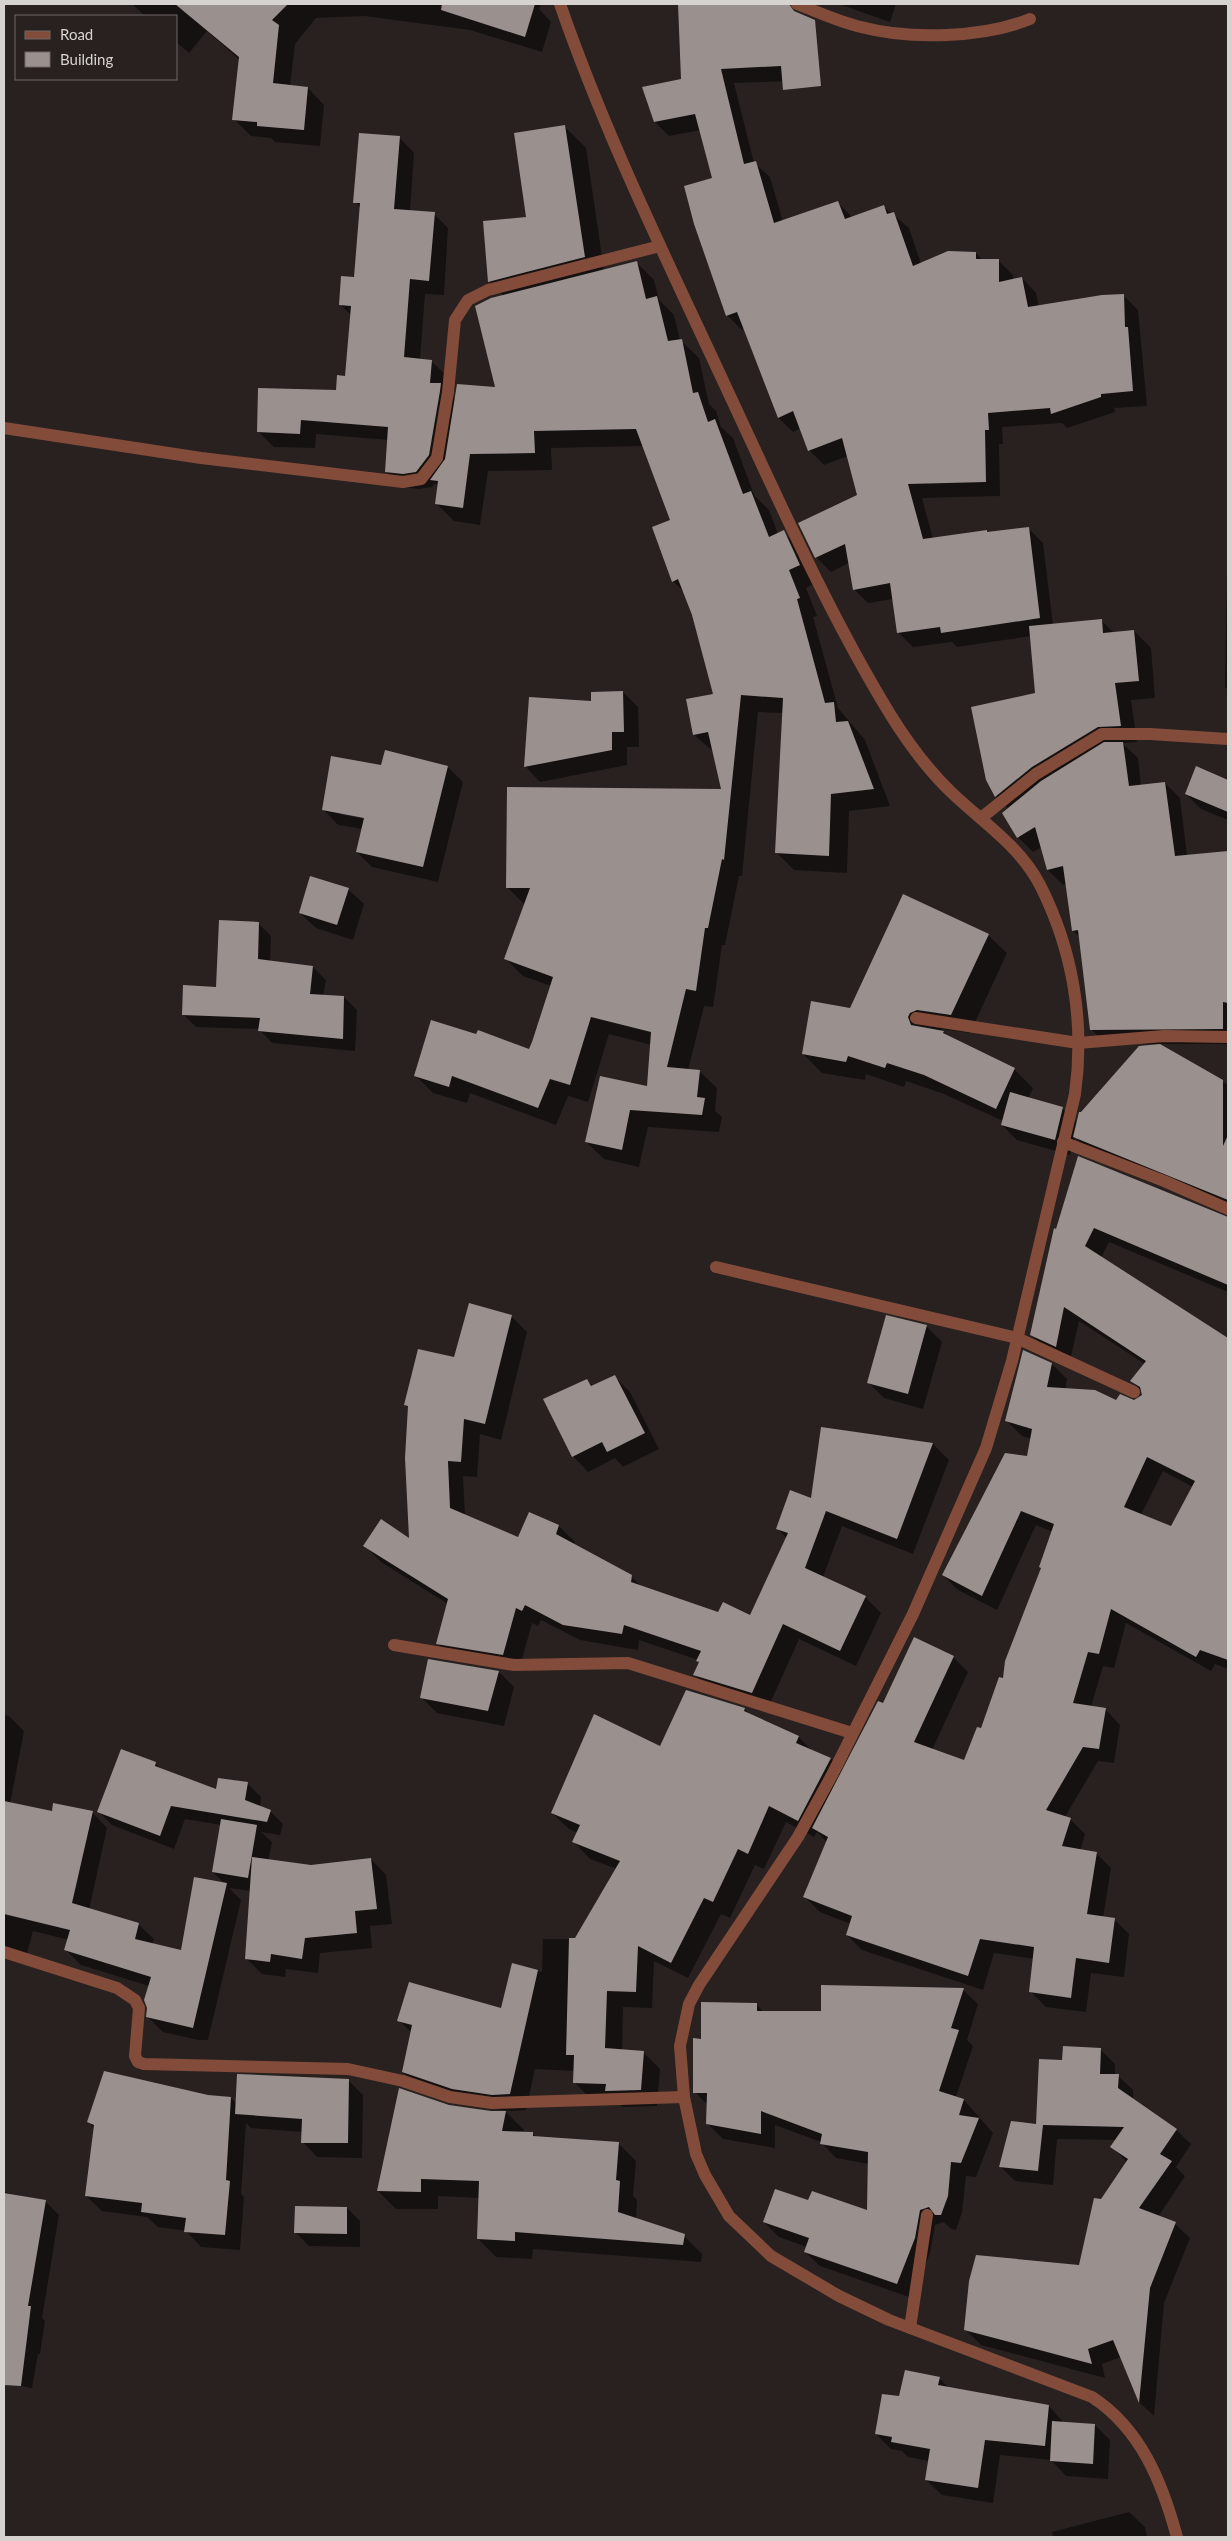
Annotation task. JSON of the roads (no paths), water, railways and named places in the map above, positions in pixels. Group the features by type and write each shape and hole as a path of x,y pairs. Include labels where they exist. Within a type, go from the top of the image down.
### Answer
{"street":[{"path":"560,4 589,86 660,246 793,530 865,672 903,736 923,763 998,833 1028,867 1038,882 1070,968 1077,1006 1078,1070 1002,1402 986,1448 913,1614 798,1837 714,1961 689,2004 680,2046 684,2097 696,2154 705,2175 729,2216 748,2236 799,2274 839,2296 910,2328 1092,2397 1108,2408 1120,2418 1141,2445 1164,2494 1177,2537"},
{"path":"797,4 834,20 884,32 931,34 986,32 1012,26 1030,19"},
{"path":"4,428 201,458 403,482 420,479 438,458 455,320 468,300 488,290 660,246"},
{"path":"981,818 1036,774 1102,734 1150,734 1228,739"},
{"path":"916,1018 1078,1043 1164,1036 1228,1037"},
{"path":"1063,1142 1164,1181 1228,1209"},
{"path":"716,1267 1017,1338 1134,1392"},
{"path":"394,1645 514,1665 628,1663 852,1733"},
{"path":"4,1952 117,1988 135,2000 139,2008 135,2056 138,2062 144,2064 348,2069 403,2081 450,2097 492,2103 684,2097"},
{"path":"910,2328 926,2215"}]}
